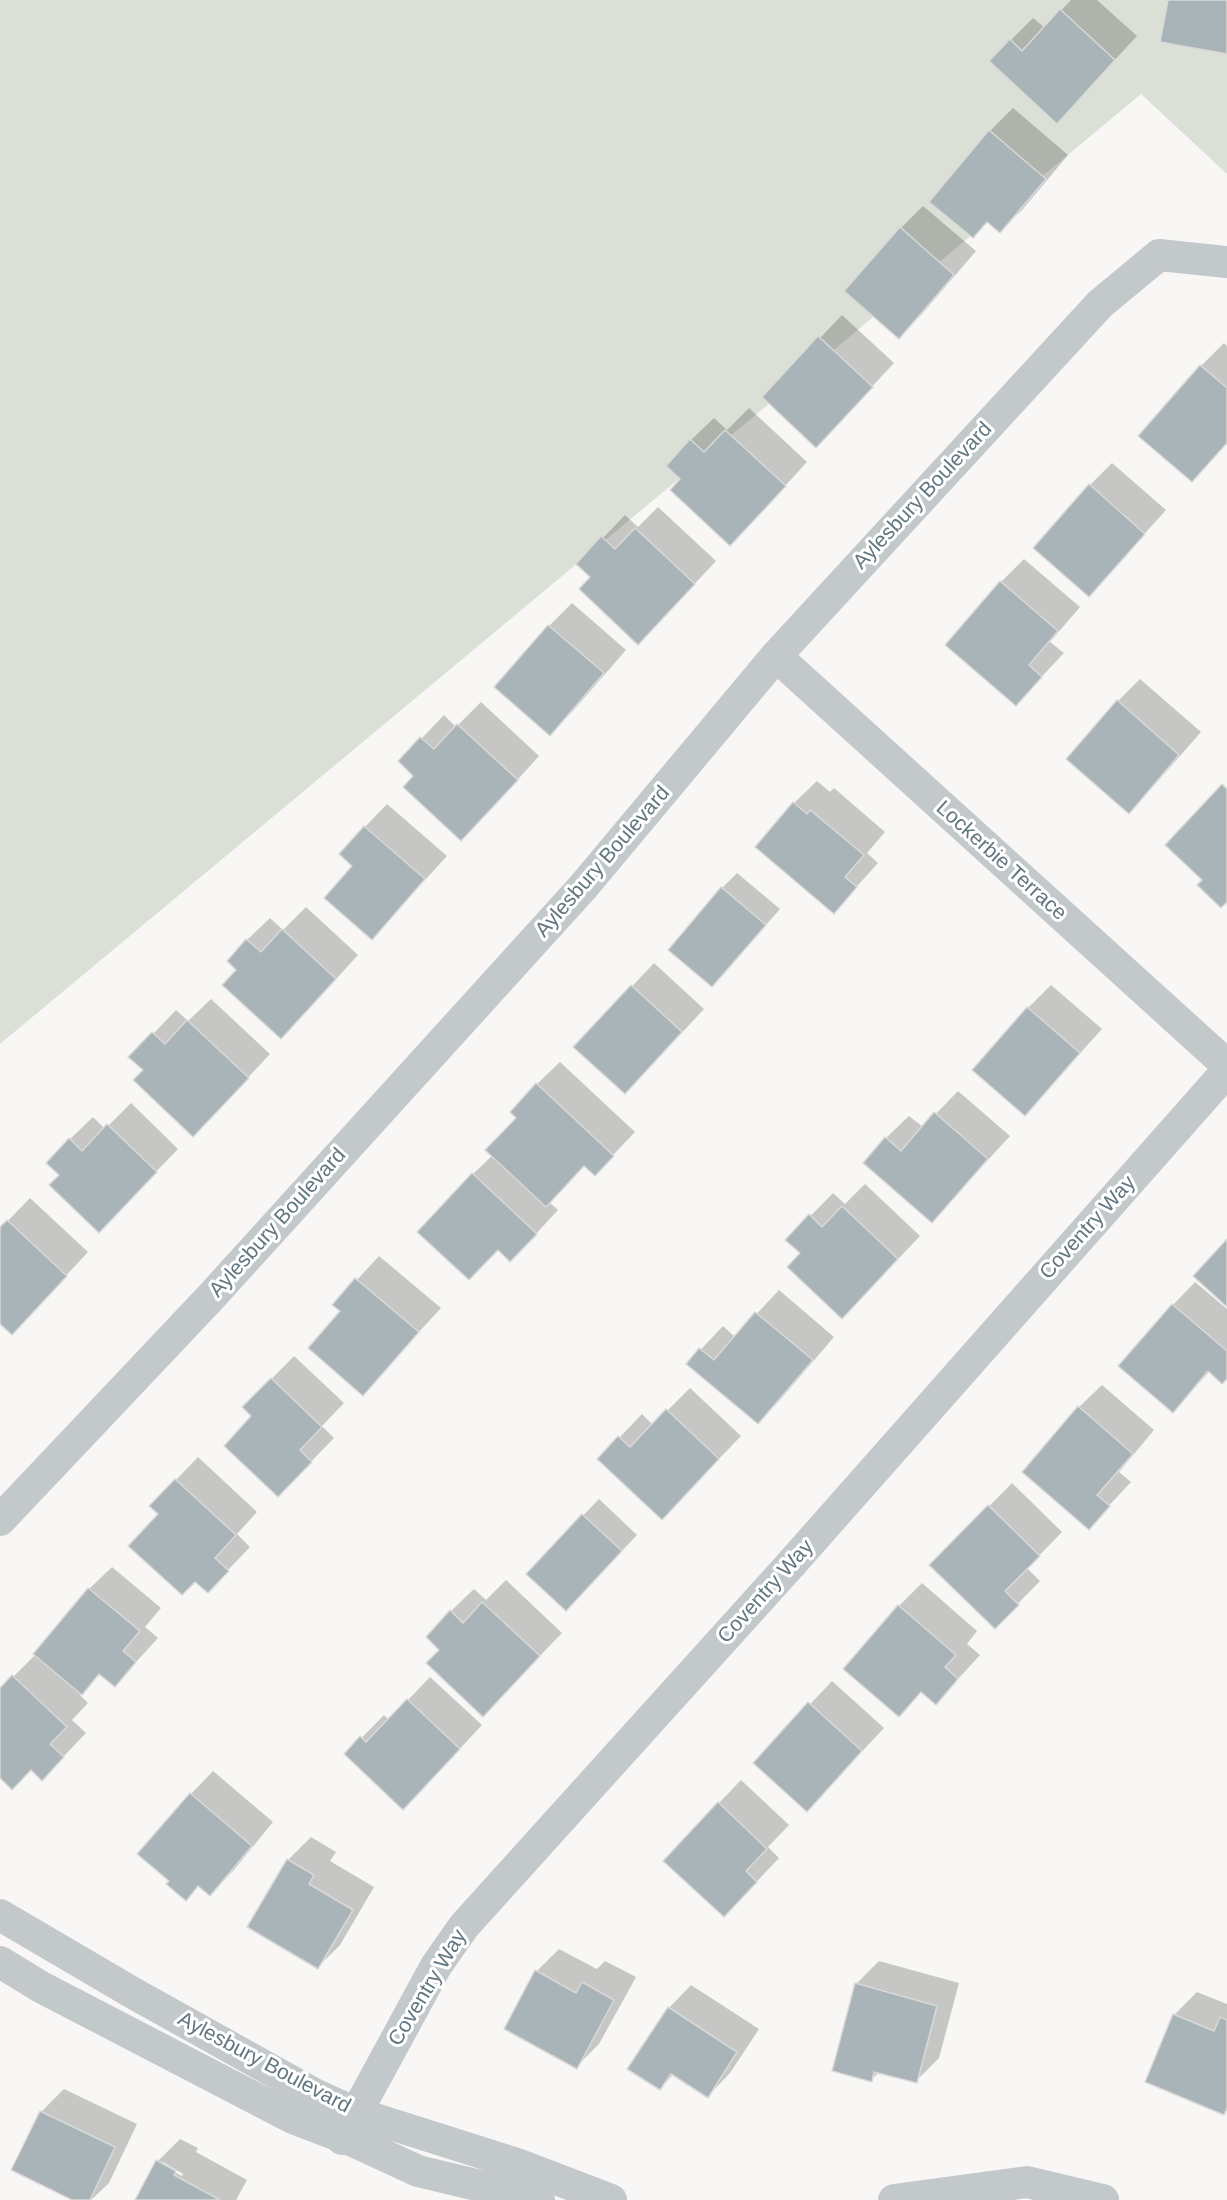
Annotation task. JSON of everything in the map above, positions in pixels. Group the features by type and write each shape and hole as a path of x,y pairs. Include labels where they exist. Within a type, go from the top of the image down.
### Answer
{"street":[{"name":"Aylesbury Boulevard","path":"0,1520 210,1298 583,887 776,657 1100,304 1158,255 1227,262"},
{"name":"Lockerbie Terrace","path":"776,657 1227,1065"},
{"name":"Coventry Way","path":"349,2126 436,1966 464,1926 792,1563 1227,1071"},
{"name":"Aylesbury Boulevard","path":"0,1915 314,2094 349,2126 353,2141 418,2171 539,2200"},
{"name":"Aylesbury Boulevard","path":"0,1962 41,1987 292,2118 349,2126 517,2164 611,2200"},
{"path":"894,2200 1027,2182 1103,2200"}],"shaded area":[{"path":"0,0 1227,0 1227,174 1141,94 0,1044"}],"building":[{"path":"1168,0 1227,0 1227,54 1160,42"},
{"path":"1060,9 1115,60 1057,124 989,61 1010,39 1022,51"},
{"path":"989,130 1046,179 1000,233 987,222 973,238 929,202"},
{"path":"900,227 954,275 899,339 844,291"},
{"path":"818,336 873,387 816,448 762,397"},
{"path":"1200,365 1227,388 1227,443 1192,482 1138,436"},
{"path":"725,430 786,486 730,546 670,490 680,479 666,466 690,439 704,452"},
{"path":"1089,484 1145,534 1089,597 1033,548"},
{"path":"635,528 695,584 638,645 579,589 590,577 576,564 601,536 615,549"},
{"path":"1000,581 1058,631 1029,665 1042,677 1016,706 945,645"},
{"path":"548,625 604,673 550,736 494,687"},
{"path":"1117,700 1179,755 1129,814 1066,759"},
{"path":"457,724 518,780 461,841 403,787 413,776 398,761 420,737 434,749"},
{"path":"1222,784 1227,789 1227,902 1221,908 1197,885 1202,880 1165,845"},
{"path":"793,802 807,814 810,810 864,855 845,877 857,887 834,914 755,847"},
{"path":"364,826 425,879 372,940 324,898 352,866 339,854"},
{"path":"721,887 766,925 712,987 668,950"},
{"path":"282,929 336,979 281,1039 222,985 236,970 227,961 246,939 261,952"},
{"path":"631,985 682,1032 625,1094 573,1047"},
{"path":"1027,1007 1080,1053 1025,1116 972,1070"},
{"path":"187,1020 249,1078 193,1137 133,1080 143,1070 128,1057 152,1032 165,1044"},
{"path":"536,1083 614,1156 595,1176 584,1166 546,1207 485,1150 516,1118 510,1112"},
{"path":"934,1112 988,1159 932,1223 863,1163 885,1137 901,1151"},
{"path":"107,1124 157,1172 99,1233 49,1185 59,1175 46,1163 69,1138 82,1151"},
{"path":"472,1173 537,1234 510,1262 498,1250 469,1280 417,1232"},
{"path":"842,1206 898,1259 842,1319 787,1267 800,1253 785,1240 809,1214 822,1227"},
{"path":"7,1220 67,1276 12,1335 0,1324 0,1227"},
{"path":"1227,1239 1227,1307 1193,1276"},
{"path":"355,1278 419,1332 363,1396 308,1348 340,1311 332,1305"},
{"path":"1172,1304 1227,1351 1227,1379 1222,1384 1208,1371 1173,1413 1118,1366"},
{"path":"755,1312 813,1360 758,1424 686,1364 699,1348 714,1360"},
{"path":"271,1378 322,1427 300,1450 312,1462 278,1497 224,1446 251,1416 242,1407"},
{"path":"1078,1406 1133,1454 1097,1495 1110,1506 1089,1530 1022,1472"},
{"path":"666,1409 719,1459 662,1520 597,1459 618,1436 630,1447"},
{"path":"175,1479 236,1535 215,1558 229,1571 208,1593 195,1582 182,1595 128,1546 158,1514 149,1506"},
{"path":"988,1505 1040,1556 1005,1591 1019,1605 995,1629 929,1565"},
{"path":"582,1514 622,1551 566,1611 526,1574"},
{"path":"88,1588 140,1631 123,1651 136,1662 115,1687 99,1674 82,1695 33,1654"},
{"path":"482,1602 540,1656 483,1717 426,1663 439,1650 426,1637 450,1610 463,1623"},
{"path":"898,1605 956,1655 945,1667 958,1679 936,1705 921,1692 899,1717 843,1669"},
{"path":"12,1675 67,1727 50,1744 64,1757 42,1781 31,1770 12,1790 0,1778 0,1688"},
{"path":"407,1699 460,1749 403,1810 344,1754 360,1736 366,1742"},
{"path":"808,1702 862,1751 807,1812 753,1763"},
{"path":"190,1793 252,1846 210,1896 198,1886 186,1901 166,1884 169,1881 137,1854"},
{"path":"718,1802 767,1849 746,1871 757,1882 724,1917 663,1861"},
{"path":"287,1859 314,1875 309,1884 353,1910 318,1969 247,1927"},
{"path":"535,1970 576,1993 582,1982 614,2000 577,2069 504,2029"},
{"path":"855,1983 937,2006 917,2083 874,2072 872,2082 832,2071"},
{"path":"668,2007 737,2052 708,2098 671,2074 660,2090 627,2069"},
{"path":"1173,2014 1214,2031 1220,2017 1227,2020 1227,2108 1224,2115 1145,2082"},
{"path":"40,2111 115,2147 90,2200 72,2200 11,2170"},
{"path":"156,2160 176,2171 174,2175 220,2200 135,2200"}]}
